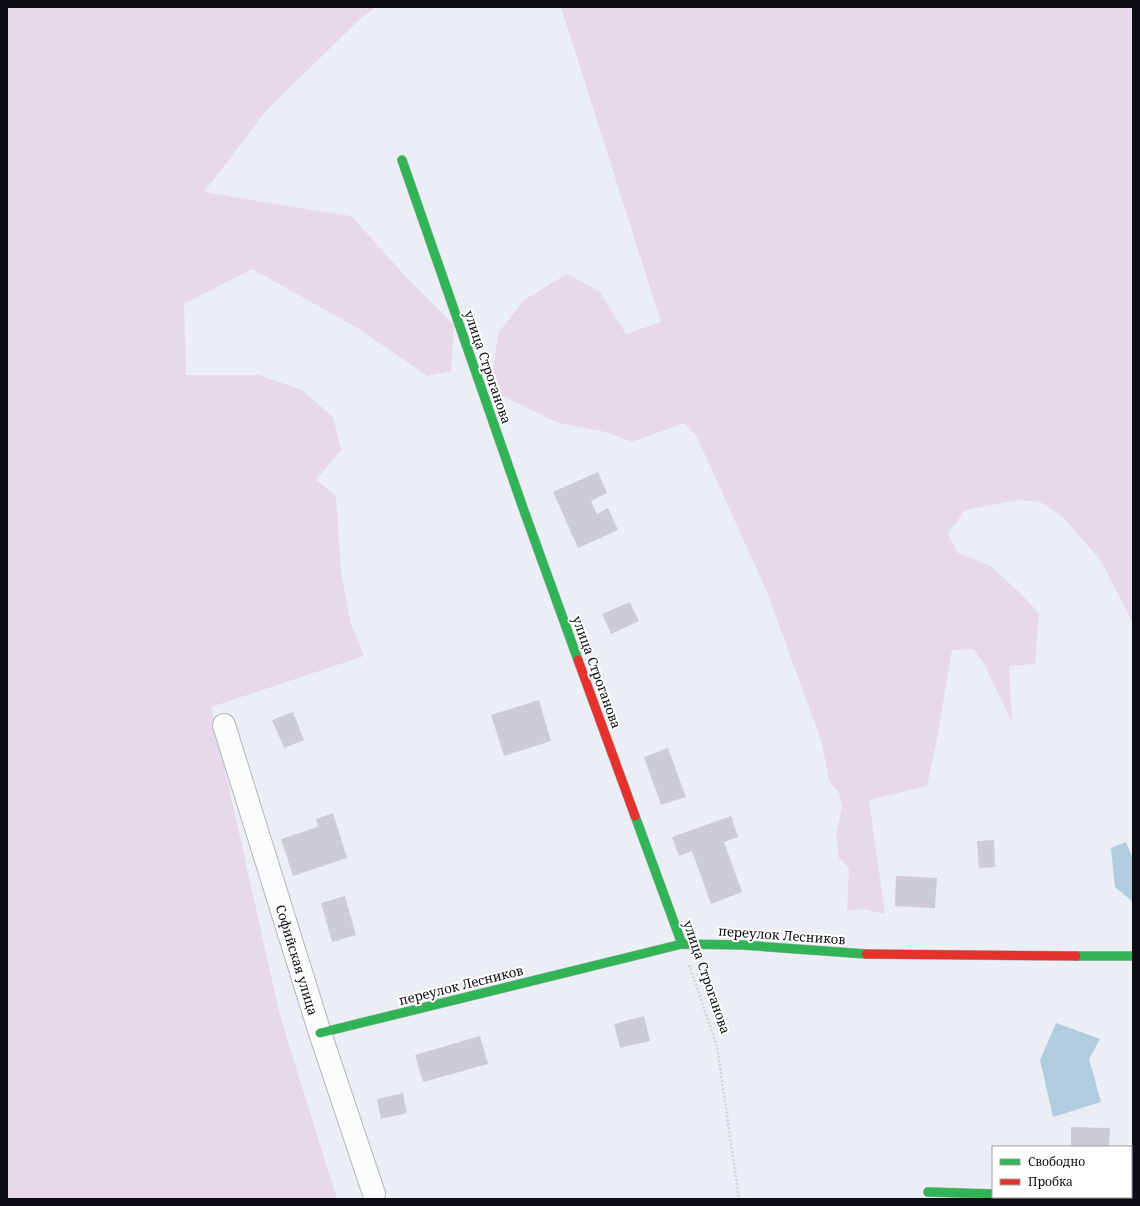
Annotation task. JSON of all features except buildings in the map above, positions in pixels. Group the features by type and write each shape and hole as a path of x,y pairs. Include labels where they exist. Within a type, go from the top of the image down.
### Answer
{"street":[{"name":"улица Строганова","path":"402,160 523,508 682,944"},
{"name":"Софийская улица","path":"224,725 320,1033 374,1194"},
{"name":"переулок Лесников","path":"320,1033 682,944 742,945 865,954 911,953 1133,956"},
{"path":"928,1192 992,1194"}],"path":[{"name":"улица Строганова","path":"682,944 717,1046 739,1199"}],"shaded area":[{"path":"7,7 375,7 355,24 266,111 204,192 351,216 411,282 454,325 451,371 427,376 361,330 252,269 184,304 186,375 259,375 302,390 333,417 341,450 316,480 336,496 341,572 351,624 364,656 211,707 280,1016 337,1199 7,1199"},
{"path":"561,7 1133,7 1133,623 1101,561 1063,517 1040,502 1020,500 965,510 948,534 958,553 991,566 1039,613 1035,664 1009,666 1012,722 983,662 973,649 952,650 937,739 927,786 869,800 885,914 863,909 847,911 849,868 839,858 836,835 842,807 839,793 829,781 822,743 767,592 697,437 684,423 632,442 606,432 558,423 495,392 493,372 498,333 524,300 567,274 599,291 626,334 661,322"}],"water":[{"path":"1126,842 1133,859 1133,901 1115,887 1111,848"},
{"path":"1056,1023 1100,1039 1089,1059 1101,1102 1053,1117 1040,1060"}],"traffic: fast":[{"path":"402,160 523,508 578,660"},
{"path":"635,816 682,944"},
{"path":"320,1033 682,944 743,945 866,954"},
{"path":"1076,956 1133,956"},
{"path":"928,1192 992,1194"}],"traffic: jam":[{"path":"578,660 635,816"},
{"path":"866,954 1076,956"}]}
